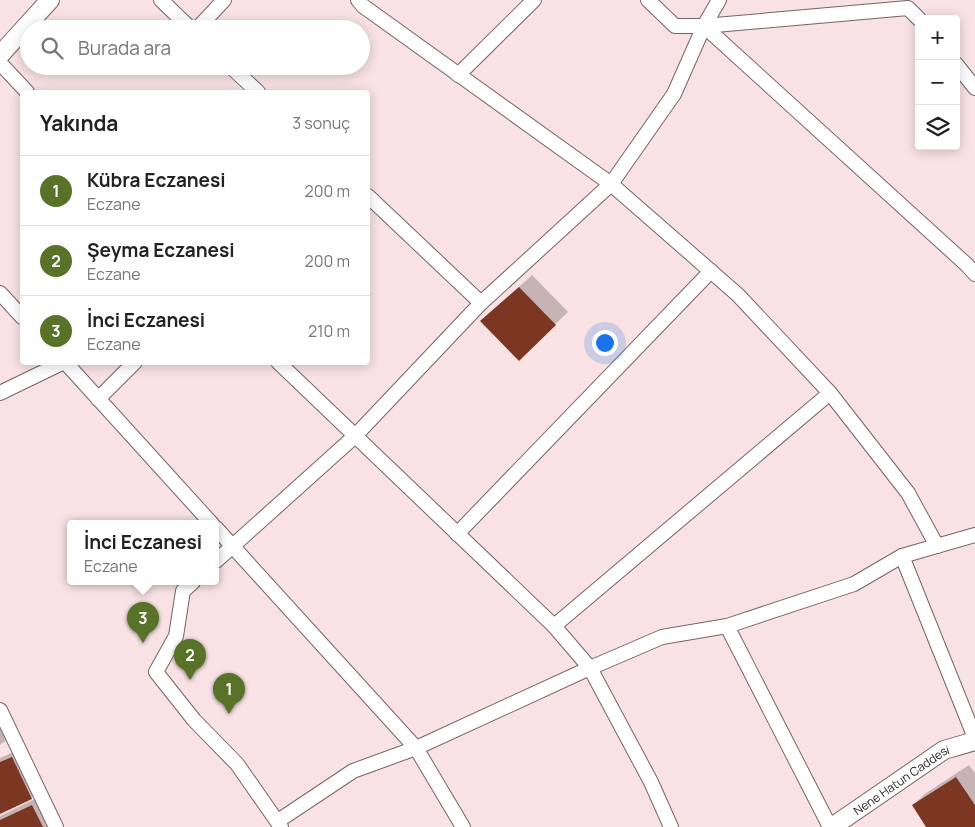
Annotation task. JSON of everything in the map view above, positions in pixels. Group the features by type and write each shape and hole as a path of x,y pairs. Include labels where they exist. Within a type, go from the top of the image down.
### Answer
{"street":[{"path":"31,20 50,0"},
{"path":"161,0 182,20"},
{"path":"205,20 224,0"},
{"path":"358,0 363,6 611,184 738,295 830,393 908,494 937,546"},
{"path":"458,75 534,0"},
{"path":"648,0 675,26 704,26 908,8 915,16"},
{"path":"219,558 355,436 481,303 611,184 674,94 704,26 719,0"},
{"path":"704,26 967,264 975,274"},
{"path":"0,54 20,32"},
{"path":"0,63 25,90"},
{"path":"960,69 975,88"},
{"path":"240,75 256,90"},
{"path":"370,198 481,303"},
{"path":"457,534 710,271"},
{"path":"0,293 20,315"},
{"path":"0,394 58,365"},
{"path":"67,365 208,520"},
{"path":"98,399 131,365"},
{"path":"281,365 554,626 590,668 651,782 671,827"},
{"path":"554,626 830,393"},
{"path":"219,531 416,748 463,827"},
{"path":"191,585 183,592 176,636 156,672 194,720 237,764 280,824 353,771 416,748 662,637 726,626 854,584 902,556 975,535"},
{"path":"902,556 975,739"},
{"path":"726,626 831,827"},
{"path":"0,710 56,827"},
{"name":"Nene Hatun Caddesi","path":"831,827 944,750 975,739"}],"building":[{"path":"519,287 556,325 519,361 480,321"},
{"path":"12,757 32,799 0,814 0,762"},
{"path":"956,777 975,805 975,827 926,827 912,805"},
{"path":"32,805 43,827 0,827 0,820"}],"place":[{"name":"İnci Eczanesi","path":"143,643"},
{"name":"Şeyma Eczanesi","path":"190,680"},
{"name":"Kübra Eczanesi","path":"229,714"}]}
